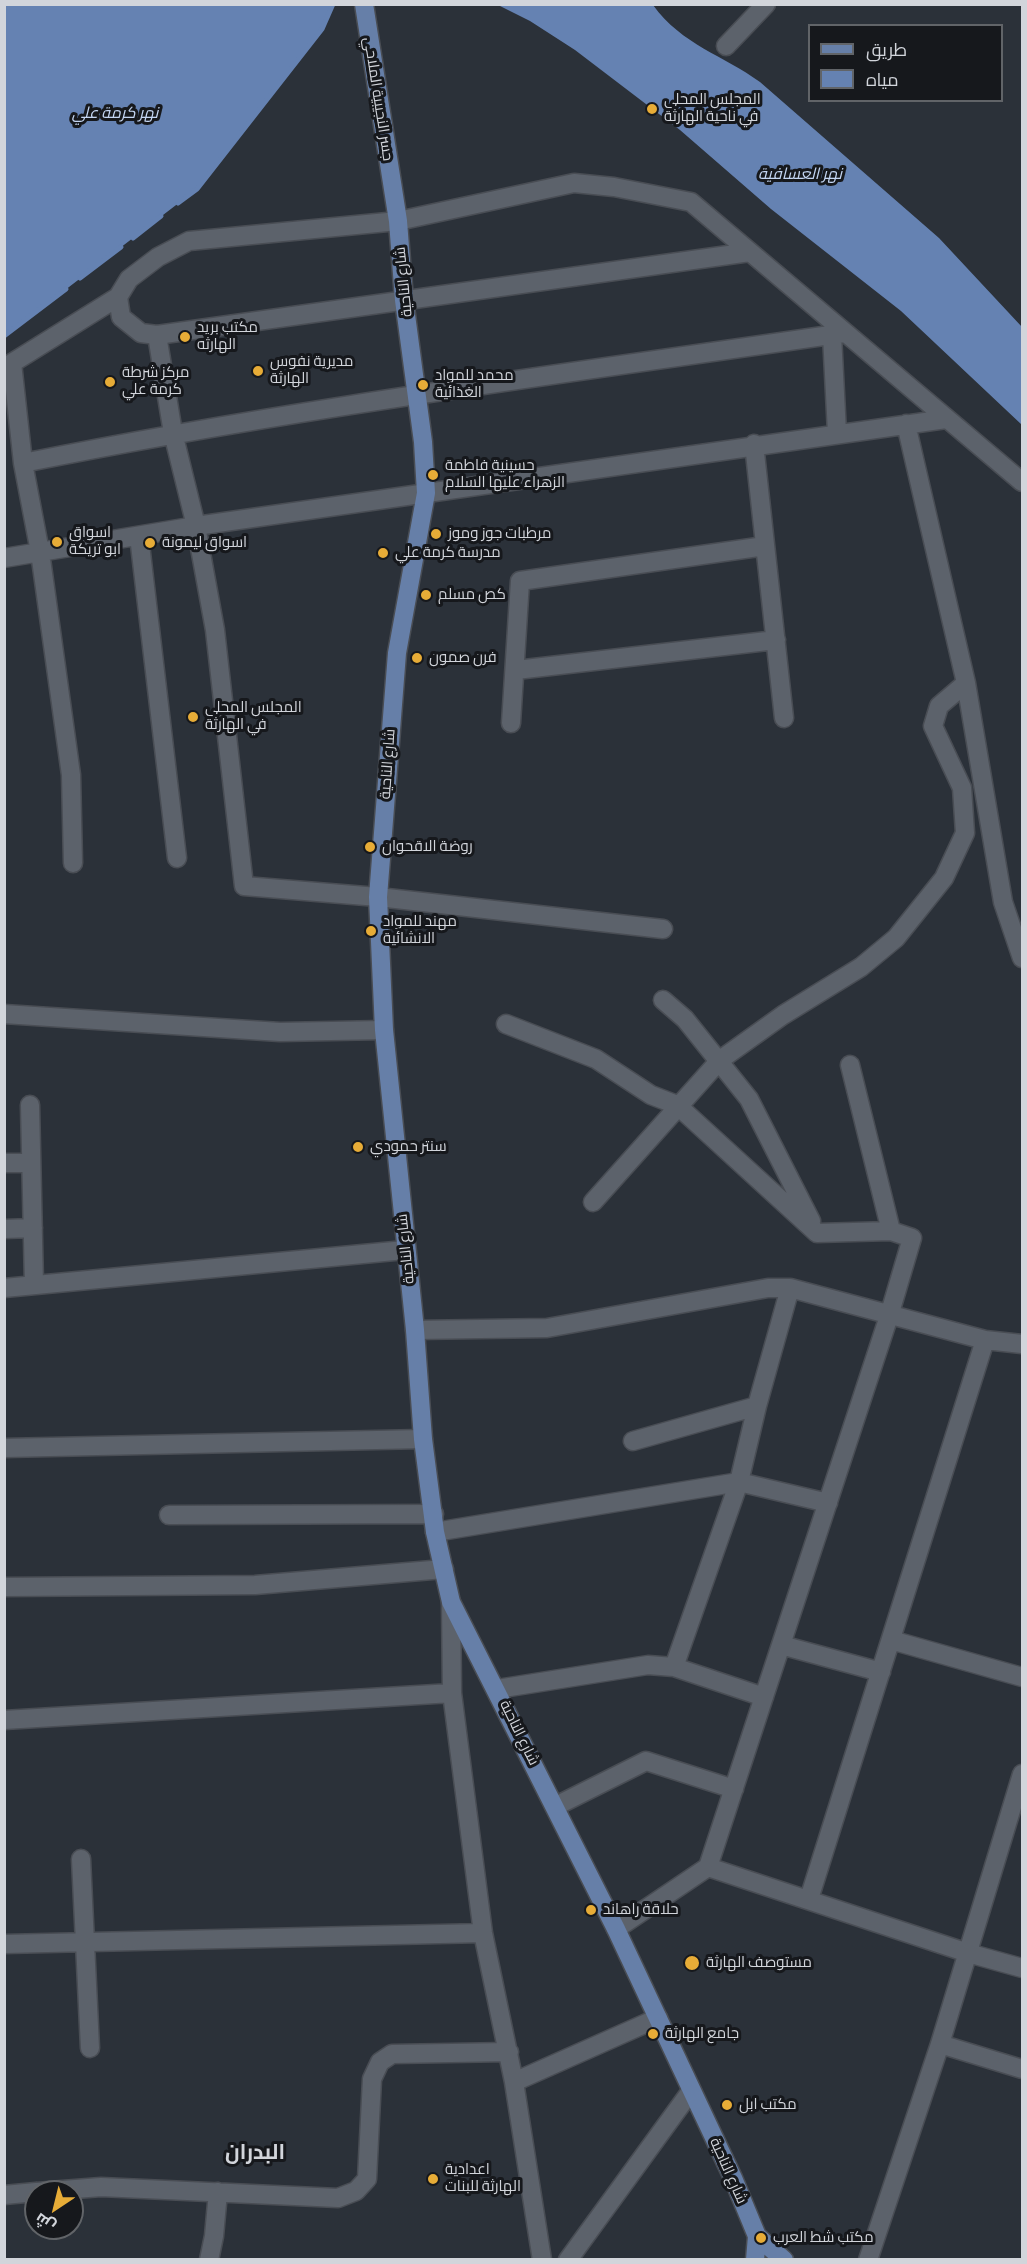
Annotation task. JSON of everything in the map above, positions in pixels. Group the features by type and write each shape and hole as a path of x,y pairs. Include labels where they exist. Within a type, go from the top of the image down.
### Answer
{"main road":[{"name":"جسر النجيبية الملاحي","path":"364,4 393,194"},
{"name":"شارع الناحية","path":"393,194 398,221 404,300 418,393 426,493 397,654 378,897 384,1030 415,1330 423,1438 435,1523 451,1602 497,1689 616,1929 733,2178 756,2236"},
{"path":"755,2259 756,2236"},
{"path":"756,2236 784,2259"}],"street":[{"path":"726,46 766,4"},
{"path":"73,863 71,776 40,552 23,463 12,363 118,297 129,279 158,256 189,241 398,221 574,183 614,187 691,202 750,252 838,334 946,418 1023,482"},
{"path":"118,297 121,316 141,333 157,336 750,252"},
{"path":"23,463 173,433 418,393 838,334"},
{"path":"837,433 838,334"},
{"path":"157,336 173,433 196,526 215,630 244,886 378,897 663,929"},
{"path":"4,558 196,526 946,418"},
{"path":"906,424 966,683 1003,902 1023,958"},
{"path":"754,444 784,718"},
{"path":"139,536 177,858"},
{"path":"511,723 520,581 765,546"},
{"path":"516,670 776,640"},
{"path":"592,1202 677,1105 720,1060 783,1015 861,968 896,938 944,878 965,833 962,788 933,726 939,706 966,683"},
{"path":"663,1000 685,1019 749,1099 817,1233"},
{"path":"4,1014 280,1032 384,1030"},
{"path":"506,1024 596,1059 651,1095 677,1105 817,1233 891,1231 912,1238 889,1316 708,1868 616,1929"},
{"path":"850,1065 891,1231"},
{"path":"30,1105 34,1285"},
{"path":"4,1163 31,1163"},
{"path":"4,1229 33,1228"},
{"path":"4,1288 405,1250"},
{"path":"415,1330 547,1328 768,1288 790,1288 985,1340 1023,1344"},
{"path":"674,1666 739,1482 757,1406 790,1288"},
{"path":"809,1899 985,1340"},
{"path":"633,1441 757,1406"},
{"path":"4,1448 423,1438"},
{"path":"169,1515 435,1523 739,1482 828,1503"},
{"path":"4,1587 255,1585 444,1569"},
{"path":"451,1602 452,1693 483,1933 509,2052 542,2259"},
{"path":"891,1640 1023,1677"},
{"path":"781,1645 881,1672"},
{"path":"497,1689 648,1665 674,1666 764,1697"},
{"path":"4,1720 452,1693"},
{"path":"555,1806 646,1761 734,1789"},
{"path":"868,2259 940,2044 1023,1774"},
{"path":"81,1859 83,1942 90,2048"},
{"path":"708,1868 809,1899 968,1953 1023,1968"},
{"path":"4,1944 483,1933"},
{"path":"514,2082 658,2018"},
{"path":"940,2044 1023,2069"},
{"path":"84,2188 101,2187 338,2198 356,2191 367,2179 372,2079 380,2062 392,2054 509,2052"},
{"path":"568,2259 691,2091"},
{"path":"208,2259 214,2236 218,2192"},
{"path":"4,2195 24,2193"}],"water":[{"name":"نهر كرمة علي","path":"5,4 333,5 322,29 197,189 5,336"},
{"name":"نهر العسافية","path":"498,5 653,5 664,19 690,40 760,82 939,238 1022,327 1022,425 901,311 771,209 680,130 575,50 530,21"}],"waterway":[{"path":"178,203 197,189 322,29 333,4"},
{"path":"133,238 161,216"},
{"path":"80,278 121,247"},
{"path":"4,336 66,289"}],"place":[{"name":"المجلس المحلي في ناحية الهارثة","path":"652,109"},
{"name":"مكتب بريد الهارثه","path":"185,337"},
{"name":"مديرية نفوس الهارثة","path":"258,371"},
{"name":"مركز شرطة كرمة علي","path":"110,382"},
{"name":"محمد للمواد الغذائية","path":"423,385"},
{"name":"حسينية فاطمة الزهراء عليها السلام","path":"433,475"},
{"name":"مرطبات جوز وموز","path":"436,534"},
{"name":"اسواق ابو تريكة","path":"57,542"},
{"name":"اسواق ليمونة","path":"150,543"},
{"name":"مدرسة كرمة علي","path":"383,553"},
{"name":"كص مسلم","path":"426,595"},
{"name":"فرن صمون","path":"417,658"},
{"name":"المجلس المحلي في الهارثة","path":"193,717"},
{"name":"روضة الاقحوان","path":"370,847"},
{"name":"مهند للمواد الانشائية","path":"371,931"},
{"name":"سنتر حمودي","path":"358,1147"},
{"name":"حلاقة راهاند","path":"591,1910"},
{"name":"مستوصف الهارثة","path":"692,1963"},
{"name":"جامع الهارثة","path":"653,2034"},
{"name":"مكتب ابل","path":"727,2105"},
{"name":"اعدادية الهارثة للبنات","path":"433,2179"},
{"name":"مكتب شط العرب","path":"761,2238"}],"district":[{"name":"البدران","path":"255,2153"}]}
